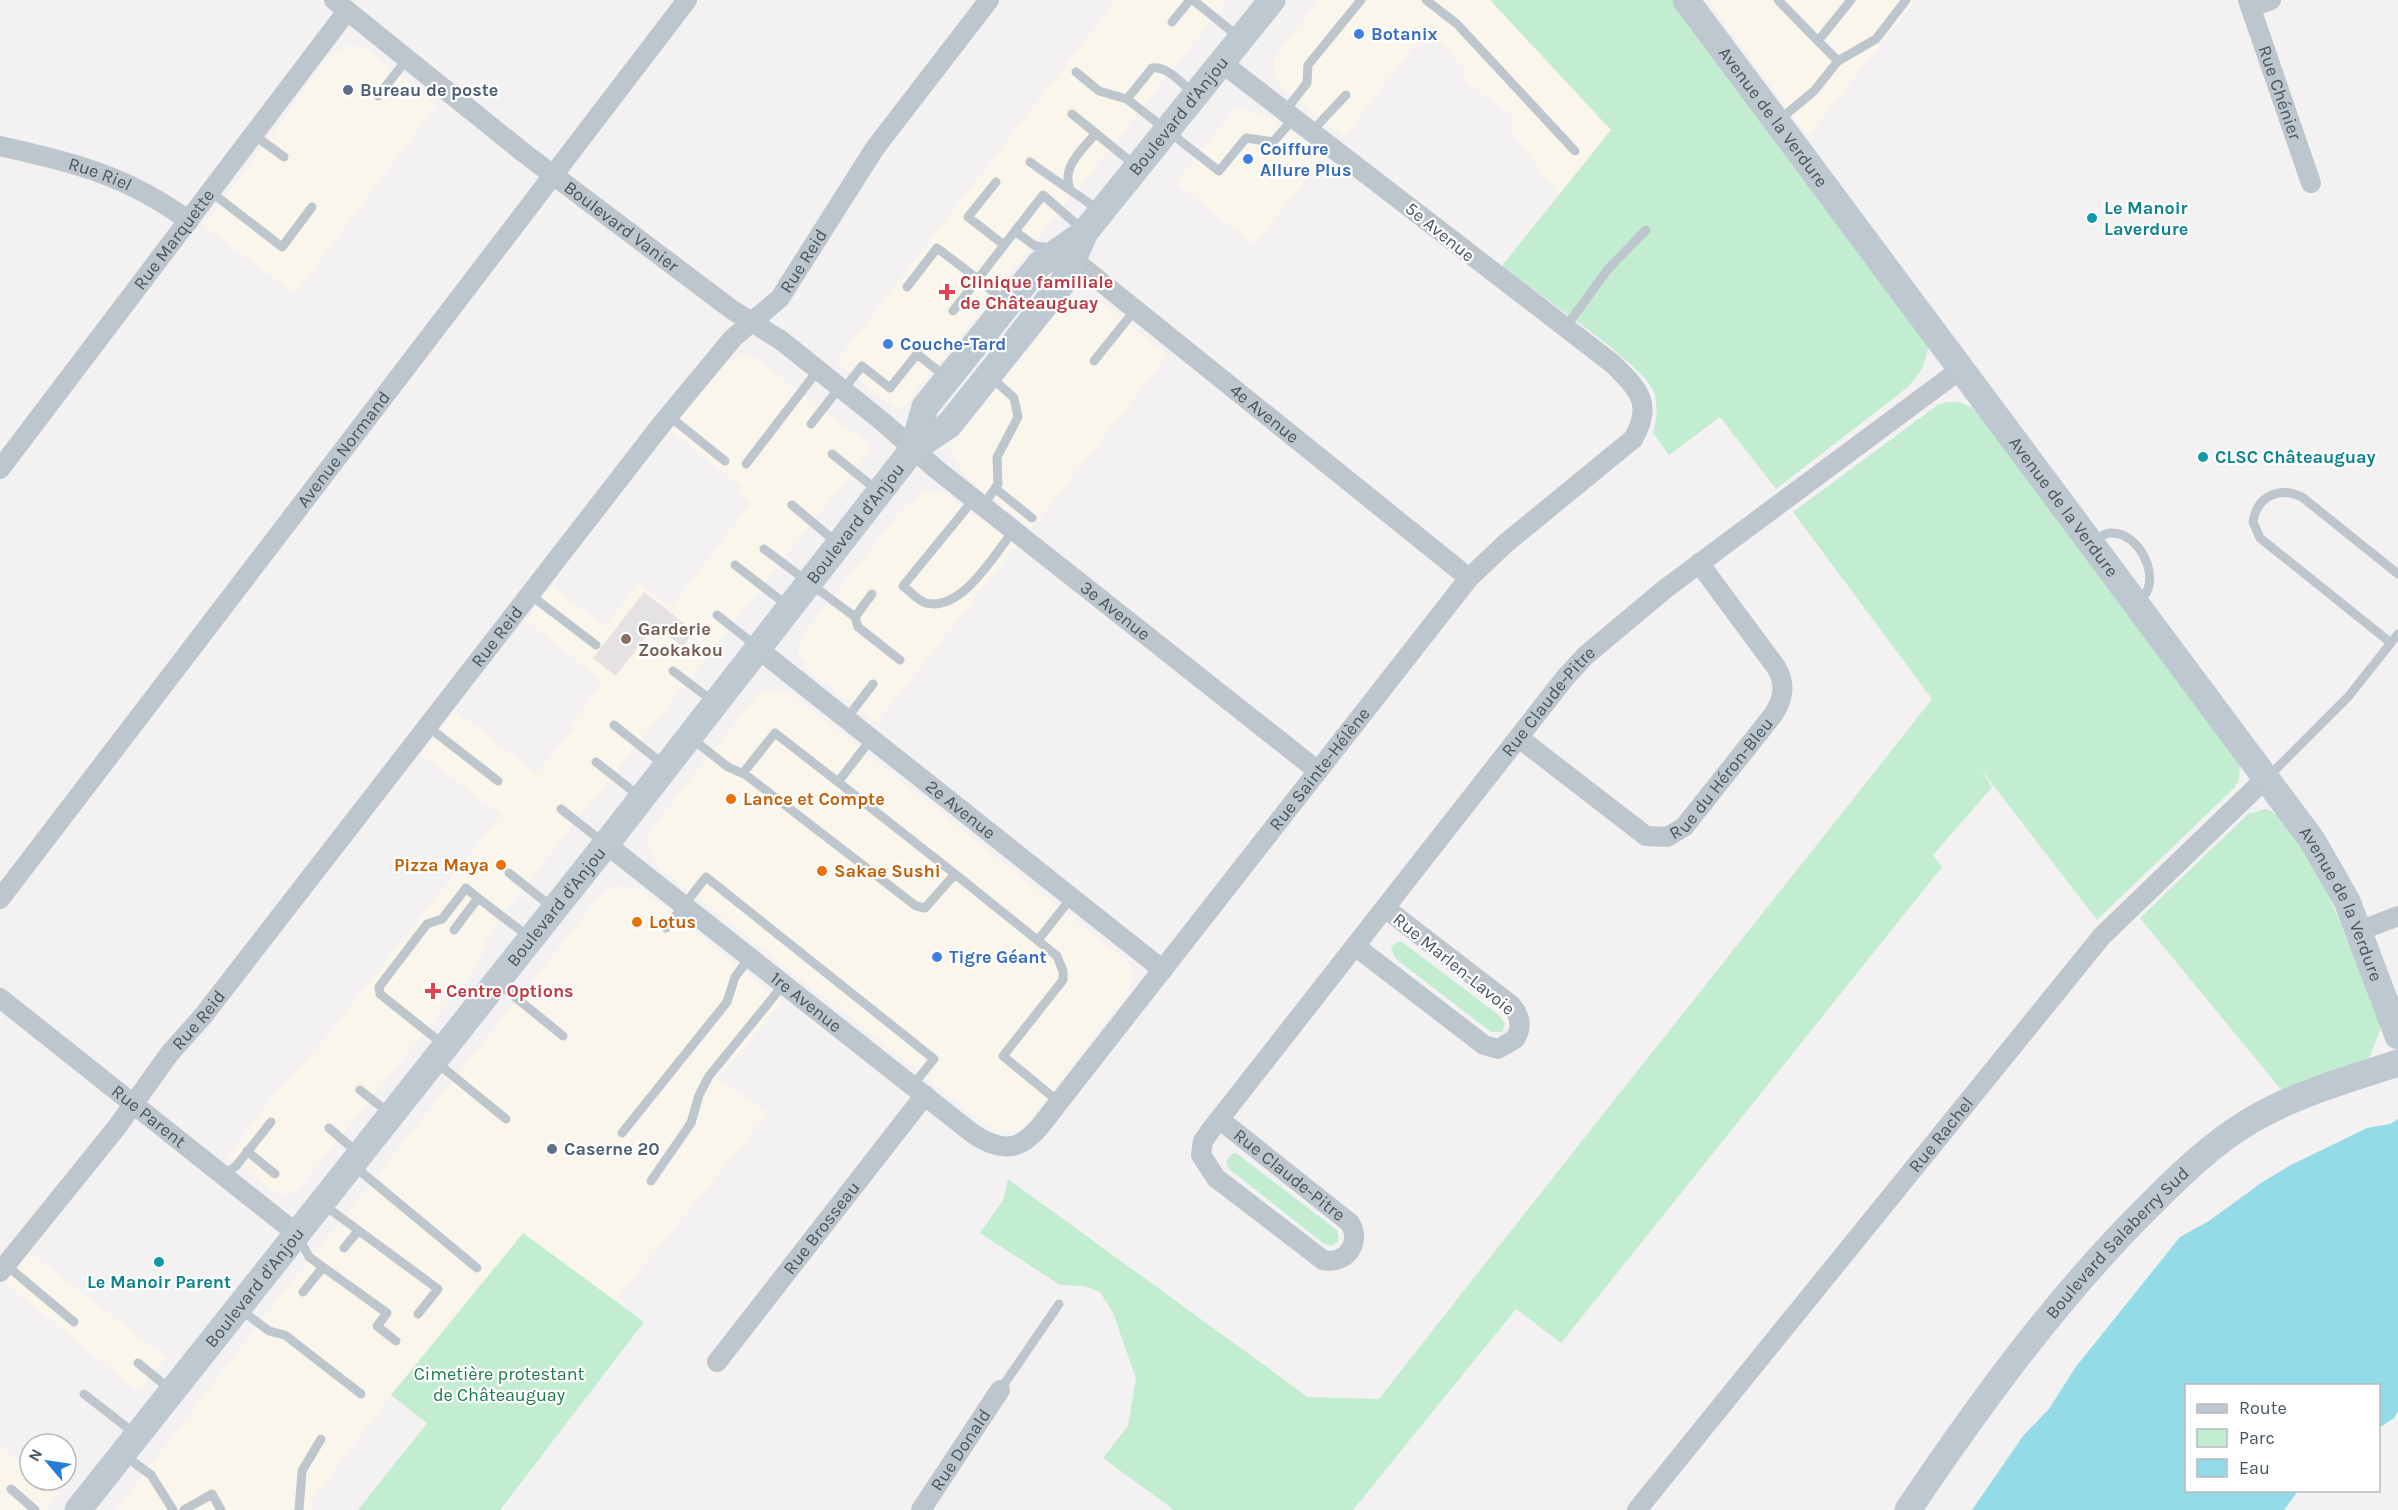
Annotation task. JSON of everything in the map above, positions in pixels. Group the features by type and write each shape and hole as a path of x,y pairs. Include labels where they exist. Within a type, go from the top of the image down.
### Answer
{"street":[{"name":"Avenue Normand","path":"0,899 687,0"},
{"name":"Rue Reid","path":"3,1269 668,415 728,344 780,298 869,157 989,0"},
{"name":"Boulevard d'Anjou","path":"913,449 926,407 948,379 1040,264 1066,255 1272,0"},
{"name":"Avenue de la Verdure","path":"1686,0 2266,778 2326,862 2359,931 2398,1036"},
{"path":"2249,3 2271,0"},
{"name":"Rue Chénier","path":"2249,3 2311,183"},
{"name":"Boulevard Vanier","path":"341,5 554,174 753,322 782,341 842,388 913,449"},
{"name":"Rue Marquette","path":"0,469 254,135 341,5"},
{"name":"5e Avenue","path":"1222,63 1312,131 1457,247 1599,353 1629,379 1640,394 1643,412"},
{"name":"Rue Riel","path":"0,146 75,164 124,181 156,198 189,222"},
{"name":"Boulevard d'Anjou","path":"81,1508 555,909 879,491 913,449 949,425 1063,282 1066,255"},
{"name":"4e Avenue","path":"1066,255 1469,578"},
{"name":"Rue Claude-Pitre","path":"1219,1119 1350,1222 1354,1238 1349,1252 1338,1261 1323,1260 1216,1178 1203,1161 1201,1148 1219,1119 1585,656 1700,563 1961,369"},
{"name":"Rue Sainte-Hélène","path":"1013,1147 1028,1139 1059,1102 1469,578 1506,543 1626,447 1638,432 1643,412"},
{"name":"3e Avenue","path":"913,449 1318,771"},
{"name":"Rue du Héron-Bleu","path":"1519,738 1646,836 1668,837 1684,827 1773,715 1783,695 1781,676 1776,667 1700,563"},
{"name":"2e Avenue","path":"757,648 1163,970"},
{"name":"Rue Rachel","path":"1637,1510 2102,936 2266,778"},
{"name":"1re Avenue","path":"606,844 983,1141 1003,1148 1013,1147"},
{"name":"Rue Marlen-Lavoie","path":"1355,946 1484,1045 1498,1049 1515,1040 1519,1034 1519,1018 1511,1005 1385,908"},
{"path":"2359,931 2398,916"},
{"name":"Rue Parent","path":"0,998 297,1234"},
{"name":"Boulevard Salaberry Sud","path":"1908,1510 1981,1406 2077,1283 2118,1237 2183,1173 2221,1140 2259,1116 2398,1063"},
{"name":"Rue Brosseau","path":"717,1362 919,1090"},
{"name":"Rue Donald","path":"921,1510 1000,1390"}],"lane":[{"path":"1076,72 1099,91 1126,99 1219,171 1246,138 1274,142 1307,83 1308,65 1361,0"},
{"path":"1426,0 1457,24 1575,151"},
{"path":"1778,0 1838,62"},
{"path":"1818,40 1851,0"},
{"path":"1777,121 1814,91 1838,62 1876,39 1906,0"},
{"path":"1172,22 1187,1 1241,39"},
{"path":"378,96 407,59"},
{"path":"1126,99 1152,68 1166,71 1196,96"},
{"path":"1312,131 1346,95"},
{"path":"1072,114 1138,167"},
{"path":"1093,222 1069,186 1068,175 1072,163 1096,134"},
{"path":"254,135 284,157"},
{"path":"1030,162 1059,184 1069,186"},
{"path":"996,182 968,217 1004,245"},
{"path":"211,192 282,247 312,207"},
{"path":"953,311 1043,195 1093,222"},
{"path":"1565,328 1608,268 1646,230"},
{"path":"1015,231 1035,246 1066,255"},
{"path":"907,287 937,248 1008,304"},
{"path":"1094,362 1135,310"},
{"path":"811,424 862,366 890,388 917,354 948,379"},
{"path":"746,464 818,370"},
{"path":"989,375 1014,398 1019,411 1013,429 997,457 996,489"},
{"path":"668,415 725,461"},
{"path":"832,454 879,491"},
{"path":"996,489 978,502 903,586 921,601 936,603 958,597 1014,530"},
{"path":"996,489 1032,518"},
{"path":"2391,643 2260,538 2253,522 2258,505 2274,493 2293,493 2302,497 2398,574"},
{"path":"792,505 838,543"},
{"path":"764,549 855,617 858,627 900,660"},
{"path":"735,565 789,607"},
{"path":"529,594 596,645"},
{"path":"855,617 872,594"},
{"path":"717,615 757,648"},
{"path":"2266,778 2348,697 2398,634"},
{"path":"673,671 715,703"},
{"path":"847,718 873,684"},
{"path":"614,725 666,766"},
{"path":"427,726 498,781"},
{"path":"742,773 775,733 1057,956 1063,971 1063,980 1003,1056 1059,1102"},
{"path":"689,737 728,767 742,773 920,908 930,904 954,874"},
{"path":"838,782 872,738"},
{"path":"596,762 641,798"},
{"path":"561,809 606,844"},
{"path":"509,873 555,909"},
{"path":"666,928 706,878 934,1059 919,1090"},
{"path":"506,1119 380,994 379,987 427,924 442,919 466,888 531,939"},
{"path":"1038,940 1072,897"},
{"path":"454,930 478,898"},
{"path":"622,1133 728,1002 735,977 750,957"},
{"path":"497,982 563,1036"},
{"path":"651,1181 691,1123 709,1076 784,984"},
{"path":"360,1090 391,1115"},
{"path":"225,1175 271,1122"},
{"path":"329,1128 356,1160 477,1268"},
{"path":"247,1151 275,1174"},
{"path":"322,1203 438,1289 418,1314"},
{"path":"344,1248 358,1231"},
{"path":"297,1234 309,1257 387,1312 377,1326 396,1341"},
{"path":"303,1292 323,1267"},
{"path":"3,1269 75,1322"},
{"path":"1000,1390 1059,1304"},
{"path":"239,1309 269,1331 285,1335 361,1394"},
{"path":"138,1364 173,1391"},
{"path":"84,1394 130,1445 173,1510"},
{"path":"299,1510 302,1471 321,1439"},
{"path":"10,1489 35,1510"},
{"path":"184,1510 212,1494 221,1510"}],"shaded area":[{"path":"1116,0 1228,0 902,409 897,410 836,362"},
{"path":"1319,0 1490,0 1611,130 1559,195 1508,128 1516,119 1462,79 1466,71 1428,28 1344,137 1284,91 1285,89 1273,75 1275,56"},
{"path":"1707,0 1916,0 1808,136"},
{"path":"353,45 367,50 437,104 295,294 204,226 332,52 335,53 345,46"},
{"path":"1239,108 1259,115 1264,113 1326,154 1254,245 1176,183 1232,112"},
{"path":"1079,295 1094,302 1097,298 1168,355 1031,529 959,470 962,466 950,453 952,445 1065,302"},
{"path":"749,353 868,444 867,454 495,924 486,940 479,964 299,1189 287,1195 274,1192 228,1156 270,1100 321,1043 501,815 421,754 455,710 535,773 540,769 574,727 571,724 603,682 526,620 551,586 605,627 639,582 669,606 673,605 751,503 739,493 743,488 671,431 727,358 732,361 742,354"},
{"path":"924,490 938,494 941,491 1017,545 876,723 804,667 806,664 798,654 799,644 802,636 907,503 912,506 921,495 918,492"},
{"name":"Garderie Zookakou","path":"644,592 694,631 683,647 655,625 616,676 593,658"},
{"path":"771,689 784,693 787,690 1130,964 1133,973 1129,992 1032,1117 1019,1130 999,1132 991,1129 652,862 656,858 648,847 647,839 652,828 758,694"},
{"path":"619,886 635,890 638,886 782,1002 718,1079 768,1113 615,1301 523,1233 391,1395 312,1500 311,1510 116,1510 271,1308 595,902 610,888"},
{"path":"30,1252 166,1358 139,1392 5,1283"},
{"path":"0,1445 18,1460 18,1492 59,1493 46,1510 0,1510"}],"green space":[{"path":"1490,0 1672,0 1929,347 1922,369 1908,387 1776,489 1720,417 1669,455 1653,433 1656,402 1654,392 1646,379 1609,346 1501,267 1611,130"},
{"path":"1960,402 1978,411 2240,765 2239,780 2234,788 2097,920 1980,768 1992,787 1933,855 1942,867 1561,1343 1516,1309 1353,1510 1174,1510 1103,1458 1128,1426 1136,1378 1113,1313 1100,1292 1084,1286 1060,1285 980,1233 1003,1200 1008,1179 1308,1397 1379,1399 1932,699 1793,512 1939,404"},
{"path":"2266,809 2283,820 2300,843 2317,873 2349,943 2381,1028 2368,1061 2283,1092 2140,918 2248,814"},
{"path":"1401,941 1500,1016 1505,1024 1502,1032 1491,1032 1396,959 1391,949 1393,945"},
{"path":"1236,1153 1338,1231 1338,1241 1331,1246 1323,1243 1229,1169 1226,1162 1232,1154"},
{"name":"Cimetière protestant de Châteauguay","path":"523,1233 644,1322 500,1510 358,1510 427,1423 391,1395"}],"water":[{"path":"2398,1119 2398,1411 2394,1418 2380,1427 2380,1384 2185,1384 2185,1492 2297,1492 2284,1510 1972,1510 2023,1436 2049,1409 2075,1368 2180,1237 2209,1221 2261,1183 2291,1165 2367,1128 2390,1124"}],"place":[{"name":"Botanix","path":"1359,34"},
{"name":"Bureau de poste","path":"348,90"},
{"name":"Coiffure Allure Plus","path":"1248,159"},
{"name":"Le Manoir Laverdure","path":"2092,218"},
{"name":"Clinique familiale de Châteauguay","path":"947,292"},
{"name":"Couche-Tard","path":"888,344"},
{"name":"CLSC Châteauguay","path":"2203,457"},
{"name":"Garderie Zookakou","path":"626,639"},
{"name":"Lance et Compte","path":"731,799"},
{"name":"Pizza Maya","path":"501,865"},
{"name":"Sakae Sushi","path":"822,871"},
{"name":"Lotus","path":"637,922"},
{"name":"Tigre Géant","path":"937,957"},
{"name":"Centre Options","path":"433,991"},
{"name":"Caserne 20","path":"552,1149"},
{"name":"Le Manoir Parent","path":"159,1262"}]}
